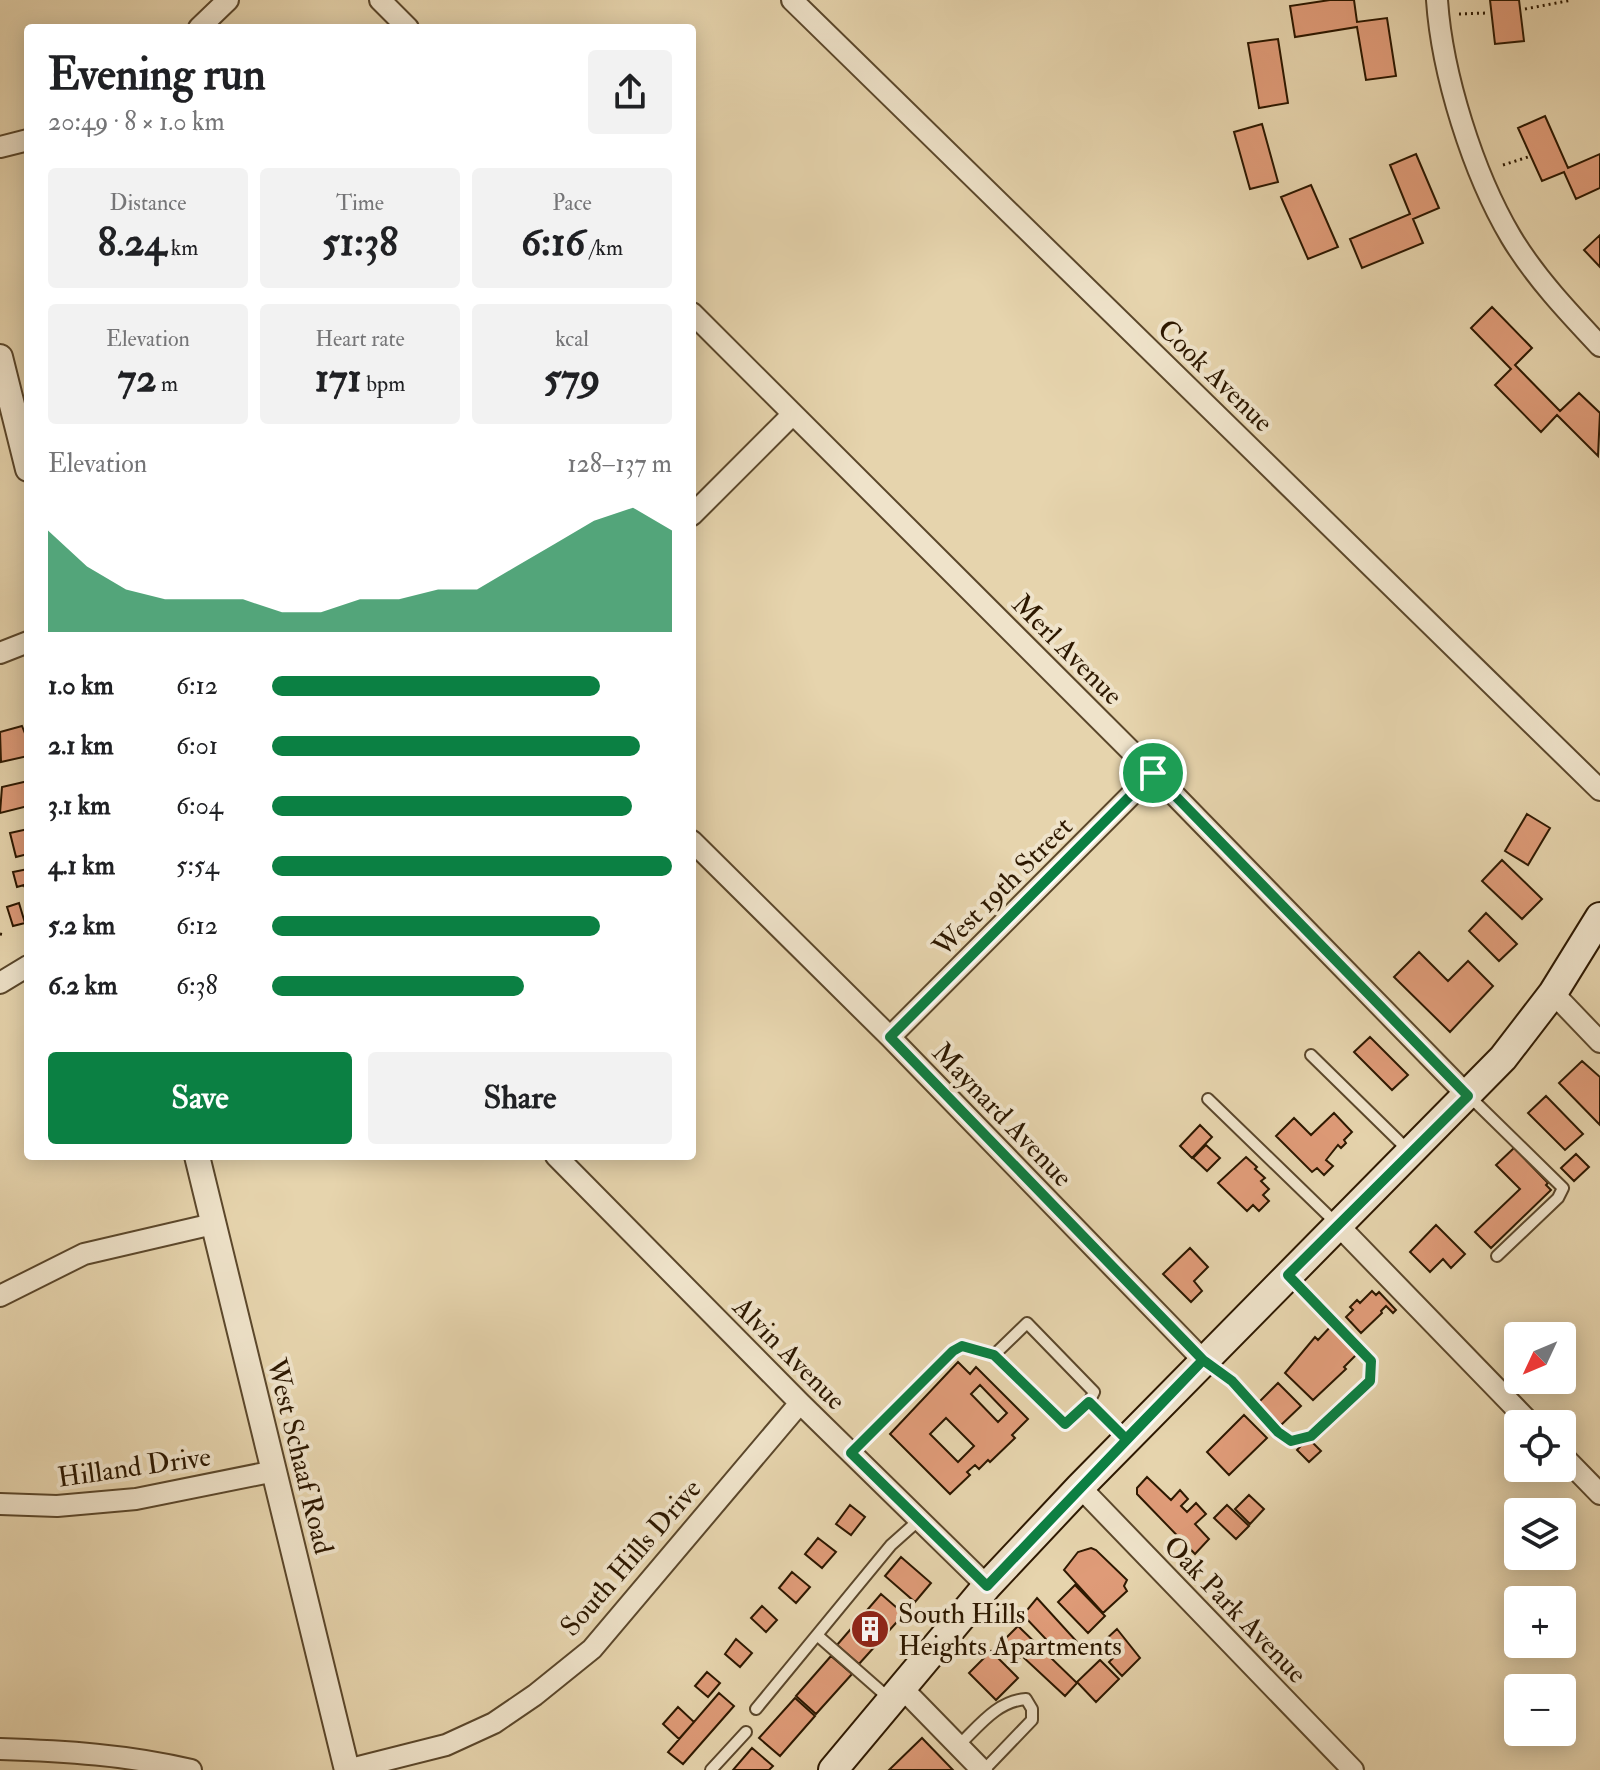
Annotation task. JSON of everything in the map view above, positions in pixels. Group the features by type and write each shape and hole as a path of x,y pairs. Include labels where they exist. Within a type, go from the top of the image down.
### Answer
{"main road":[{"path":"838,1768 987,1586 1203,1360 1503,1058 1553,993 1598,925"}],"street":[{"path":"203,24 228,0"},
{"path":"380,0 404,24"},
{"name":"Cook Avenue","path":"792,0 1600,790"},
{"path":"1437,0 1439,26 1455,100 1493,204 1537,275 1600,346"},
{"path":"0,147 24,141"},
{"name":"Merl Avenue","path":"696,317 1153,773 1468,1096"},
{"path":"0,357 24,453"},
{"path":"696,511 793,414"},
{"path":"0,653 24,644"},
{"name":"West 19th Street","path":"890,1037 1153,773"},
{"name":"Maynard Avenue","path":"696,845 890,1037 1203,1360"},
{"path":"0,983 24,968"},
{"path":"1553,993 1600,1042"},
{"name":"West Schaaf Road","path":"198,1160 347,1770"},
{"name":"Alvin Avenue","path":"560,1160 800,1403 987,1586"},
{"path":"0,1296 84,1254 213,1224"},
{"path":"1338,1225 1517,1410"},
{"name":"South Hills Drive","path":"347,1770 446,1745 494,1723 592,1649 800,1403"},
{"path":"1576,1469 1600,1494"},
{"name":"Hilland Drive","path":"0,1504 57,1506 136,1499 275,1471"},
{"name":"Oak Park Avenue","path":"1080,1487 1353,1770"},
{"path":"898,1695 983,1770"},
{"path":"0,1749 61,1750 191,1770"}],"lane":[{"path":"1311,1055 1411,1153"},
{"path":"1468,1096 1563,1188 1558,1198 1497,1256"},
{"path":"1208,1099 1338,1225"},
{"path":"1203,1360 1232,1381 1278,1432 1291,1441 1311,1436 1370,1381 1371,1361 1288,1275"},
{"path":"851,1453 953,1351 967,1346 994,1355 1065,1424 1089,1402 1094,1392 1027,1323 994,1355"},
{"path":"1089,1402 1126,1439"},
{"path":"756,1709 891,1545 919,1520"},
{"path":"817,1635 898,1695"},
{"path":"958,1746 1000,1706 1013,1700 1026,1699 1032,1709 1032,1720 983,1770"},
{"path":"711,1770 746,1732"}],"path":[{"path":"1525,9 1572,0"},
{"path":"1459,14 1487,13"},
{"path":"1503,165 1528,157"}],"building":[{"path":"1354,0 1357,22 1387,18 1396,76 1366,80 1357,27 1295,37 1290,6"},
{"path":"1490,0 1519,0 1524,41 1495,44"},
{"path":"1278,39 1288,103 1259,108 1248,43"},
{"path":"1545,116 1568,168 1600,154 1600,188 1576,199 1564,172 1542,181 1518,128"},
{"path":"1262,124 1278,182 1250,189 1234,132"},
{"path":"1416,154 1439,208 1413,219 1423,243 1362,268 1350,239 1410,214 1390,165"},
{"path":"1311,185 1338,247 1308,259 1281,197"},
{"path":"1600,235 1600,267 1584,250"},
{"path":"1492,307 1532,348 1515,365 1560,411 1579,393 1600,413 1598,456 1557,415 1541,432 1495,385 1511,369 1471,328"},
{"path":"22,726 24,757 1,762 0,732"},
{"path":"24,782 24,807 0,813 2,787"},
{"path":"1527,814 1550,828 1528,865 1505,851"},
{"path":"24,830 24,855 16,857 10,833"},
{"path":"1502,860 1542,899 1522,919 1482,881"},
{"path":"24,870 24,885 17,887 13,872"},
{"path":"19,903 24,923 13,926 7,907"},
{"path":"1486,913 1517,944 1499,961 1469,931"},
{"path":"1419,952 1448,981 1468,961 1493,986 1450,1032 1394,977"},
{"path":"1370,1037 1408,1075 1392,1090 1354,1052"},
{"path":"1582,1061 1600,1077 1600,1125 1559,1083"},
{"path":"1546,1096 1583,1134 1565,1150 1528,1113"},
{"path":"1334,1113 1352,1132 1344,1140 1346,1143 1341,1148 1338,1145 1326,1160 1333,1166 1324,1175 1317,1168 1312,1172 1276,1136 1294,1118 1311,1135"},
{"path":"1200,1125 1212,1137 1192,1158 1180,1146"},
{"path":"1206,1145 1220,1158 1207,1171 1193,1158"},
{"path":"1514,1148 1551,1190 1491,1248 1475,1232 1520,1189 1496,1165"},
{"path":"1576,1154 1589,1167 1574,1181 1561,1168"},
{"path":"1246,1157 1265,1178 1261,1181 1269,1189 1263,1195 1269,1201 1259,1211 1253,1205 1247,1211 1218,1183"},
{"path":"1436,1225 1465,1254 1451,1268 1443,1259 1430,1272 1410,1252"},
{"path":"1190,1248 1208,1267 1194,1281 1202,1291 1191,1302 1163,1274"},
{"path":"1372,1291 1376,1295 1379,1292 1396,1310 1393,1313 1386,1306 1361,1333 1346,1317 1357,1300 1360,1303"},
{"path":"1332,1325 1359,1352 1313,1400 1285,1373 1315,1337 1318,1340"},
{"path":"958,1362 970,1374 976,1367 1028,1419 1012,1435 1015,1438 990,1462 988,1460 979,1469 975,1465 967,1472 970,1475 950,1494 890,1434","holes":["980,1385 1007,1413 998,1422 971,1394","946,1418 974,1446 958,1462 930,1434"]},
{"path":"1278,1383 1301,1406 1281,1425 1259,1402"},
{"path":"1244,1415 1267,1438 1229,1475 1207,1452"},
{"path":"1308,1438 1321,1451 1309,1462 1297,1450"},
{"path":"1147,1477 1171,1500 1180,1490 1188,1499 1181,1506 1187,1512 1196,1503 1206,1514 1195,1524 1209,1539 1195,1554 1137,1494 1137,1488"},
{"path":"1249,1495 1264,1509 1250,1524 1235,1509"},
{"path":"850,1505 865,1517 851,1535 836,1524"},
{"path":"1227,1505 1249,1526 1236,1539 1214,1518"},
{"path":"818,1538 836,1552 822,1568 805,1554"},
{"path":"1091,1548 1127,1580 1124,1586 1127,1591 1103,1613 1064,1570 1078,1552"},
{"name":"South Hills Heights Apartments","path":"901,1557 931,1583 915,1602 885,1576"},
{"path":"792,1572 810,1587 796,1603 779,1588"},
{"path":"1075,1585 1105,1616 1088,1633 1058,1602"},
{"name":"South Hills Heights Apartments","path":"881,1594 904,1614 859,1664 837,1645"},
{"path":"1037,1598 1078,1643 1066,1655 1061,1650 1058,1652 1023,1615"},
{"path":"762,1606 777,1620 766,1632 751,1618"},
{"path":"1018,1626 1077,1683 1065,1696 1022,1656 1017,1660 1001,1643"},
{"path":"1117,1629 1140,1658 1122,1676 1109,1662 1117,1654 1104,1641"},
{"path":"736,1639 752,1653 740,1667 725,1654"},
{"path":"991,1651 1018,1678 996,1700 969,1673"},
{"name":"South Hills Heights Apartments","path":"831,1656 852,1674 816,1714 796,1696"},
{"path":"1100,1660 1119,1679 1096,1702 1077,1682"},
{"path":"707,1672 720,1683 708,1697 695,1686"},
{"path":"719,1693 734,1706 683,1764 668,1752"},
{"path":"795,1698 815,1716 780,1756 759,1738"},
{"path":"678,1707 694,1722 679,1739 663,1724"},
{"path":"922,1738 953,1770 889,1770"},
{"path":"752,1748 773,1766 769,1770 733,1770"}],"place":[{"name":"South Hills Heights Apartments","path":"870,1629"}],"route":[{"path":"1153,773 890,1037 1203,1360 1126,1439 1089,1402 1065,1424 994,1355 962,1346 953,1351 851,1453 987,1586 1203,1360 1232,1381 1278,1432 1291,1441 1311,1436 1370,1381 1371,1361 1288,1275 1468,1096 1153,773"}]}
